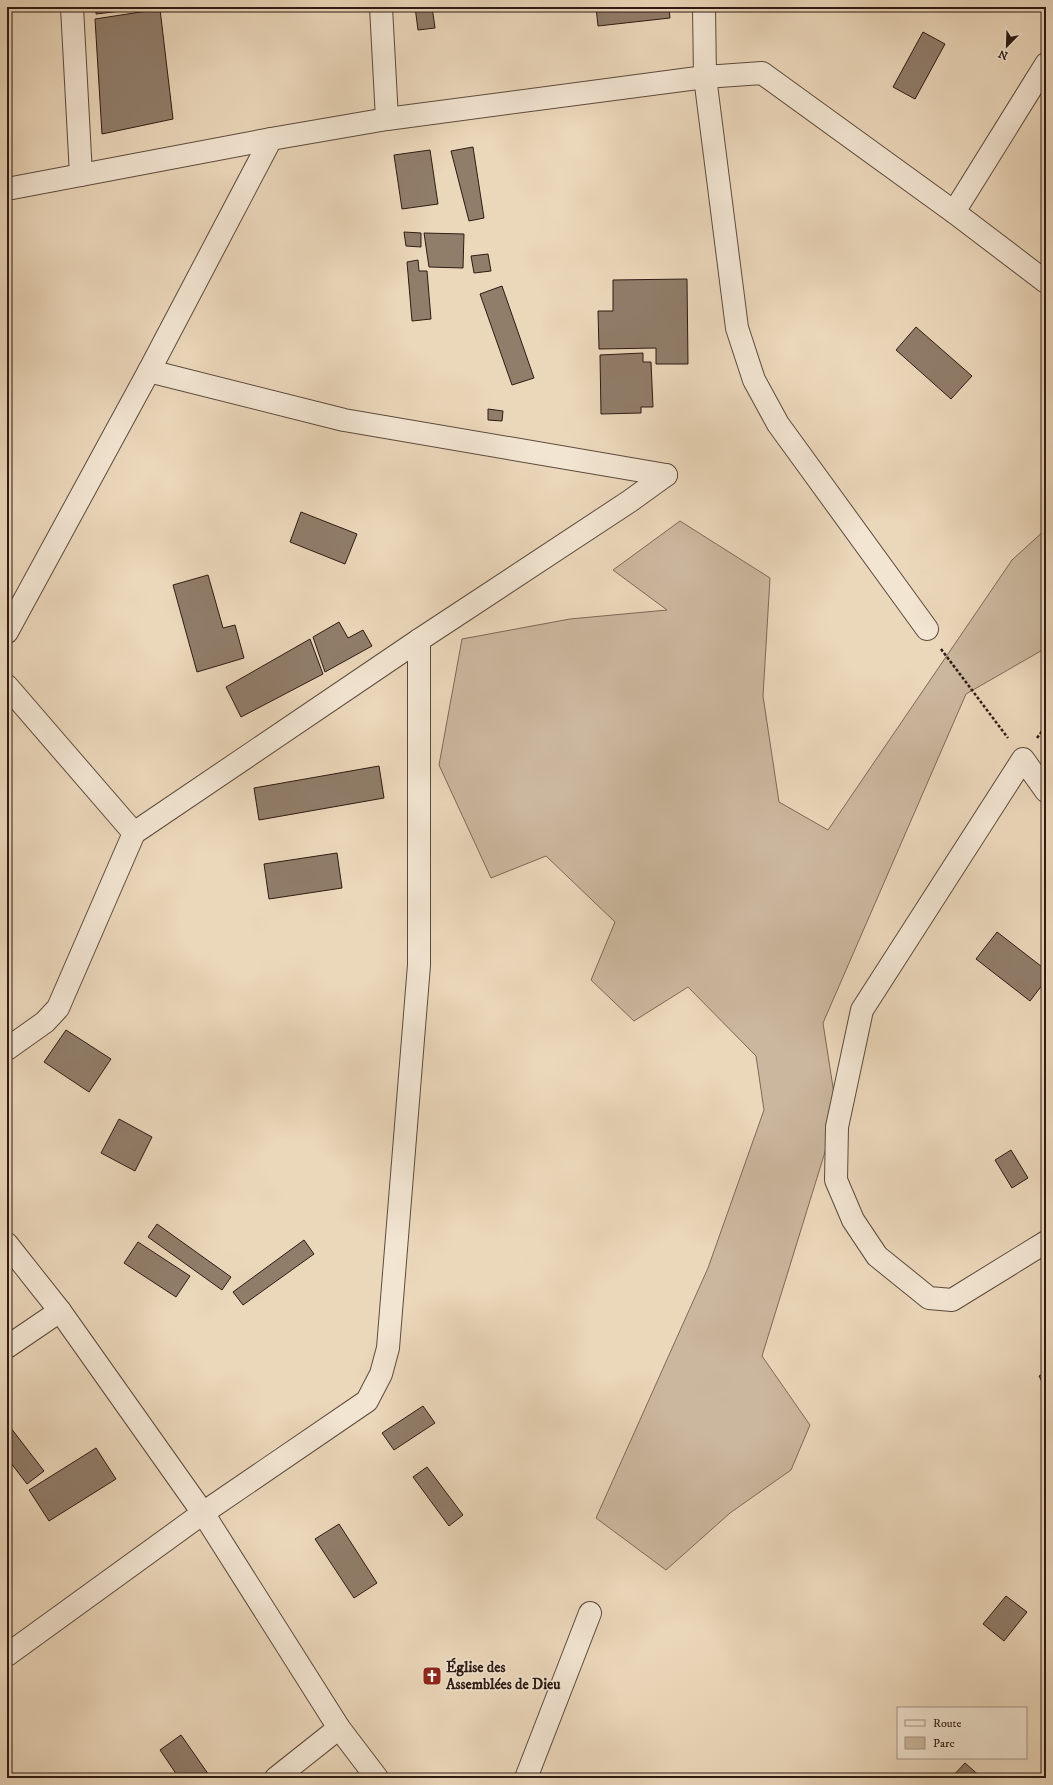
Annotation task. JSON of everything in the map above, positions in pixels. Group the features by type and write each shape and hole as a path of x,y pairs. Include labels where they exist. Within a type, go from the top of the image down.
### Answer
{"street":[{"path":"72,7 81,175"},
{"path":"381,7 387,118"},
{"path":"704,7 705,77 737,328 754,380 778,424 927,629"},
{"path":"954,212 1046,64"},
{"path":"7,189 271,138 387,118 705,77 762,73 954,212 1046,282"},
{"path":"7,632 149,371 271,138"},
{"path":"7,1049 44,1022 58,1008 134,833 419,640 630,501 666,475 344,420 149,371"},
{"path":"7,1655 203,1513 367,1401 381,1374 388,1348 419,965 419,640"},
{"path":"7,686 134,833"},
{"path":"1046,791 1023,759 862,1010 837,1126 836,1180 853,1220 877,1256 929,1298 952,1300 1046,1242"},
{"path":"7,1244 60,1311 203,1513 339,1728 377,1778"},
{"path":"7,1347 60,1311"},
{"path":"526,1778 590,1613"},
{"path":"276,1778 339,1728"}],"path":[{"path":"927,629 1023,759"}],"green space":[{"path":"680,521 770,578 763,696 779,802 828,830 1012,560 1046,529 1046,648 966,694 823,1023 837,1113 762,1356 810,1425 791,1470 730,1513 666,1570 596,1518 708,1268 764,1110 756,1056 688,987 634,1021 591,980 615,922 546,856 491,878 439,765 462,639 570,619 667,610 613,570"}],"building":[{"path":"96,7 120,7 121,11 96,14"},
{"path":"415,7 432,7 435,28 418,30"},
{"path":"596,7 669,7 670,18 598,26"},
{"path":"160,9 173,119 102,134 95,19"},
{"path":"923,32 945,44 915,99 893,87"},
{"path":"473,147 484,218 469,221 451,151"},
{"path":"430,150 438,204 402,209 394,155"},
{"path":"404,232 421,233 421,247 406,246"},
{"path":"424,233 464,234 463,268 429,267"},
{"path":"488,254 491,271 474,273 471,256"},
{"path":"418,260 419,271 427,271 431,319 412,321 407,262"},
{"path":"687,279 688,364 656,364 656,348 599,349 598,311 613,311 613,280"},
{"path":"502,286 534,378 512,385 480,294"},
{"path":"916,327 972,376 951,399 896,350"},
{"path":"643,353 643,362 651,362 653,407 641,407 641,413 601,414 600,355"},
{"path":"488,409 503,411 502,421 488,420"},
{"path":"301,512 357,534 345,564 290,542"},
{"path":"208,575 223,628 235,625 244,658 197,672 173,585"},
{"path":"339,622 348,638 363,630 372,646 325,672 313,637"},
{"path":"310,639 323,674 241,717 226,687"},
{"path":"379,766 384,798 259,820 254,788"},
{"path":"337,853 342,888 269,899 264,864"},
{"path":"997,932 1046,970 1046,980 1030,1001 976,959"},
{"path":"66,1030 111,1059 89,1092 44,1062"},
{"path":"119,1119 152,1137 135,1171 101,1153"},
{"path":"1011,1150 1028,1178 1012,1188 995,1160"},
{"path":"157,1224 231,1277 222,1290 148,1237"},
{"path":"304,1240 314,1254 243,1305 233,1292"},
{"path":"138,1242 190,1276 176,1297 124,1263"},
{"path":"1046,1372 1046,1389 1039,1376"},
{"path":"423,1406 435,1423 394,1450 382,1433"},
{"path":"7,1423 44,1471 27,1484 7,1458"},
{"path":"96,1448 116,1479 49,1521 29,1490"},
{"path":"427,1467 463,1515 449,1526 413,1477"},
{"path":"339,1524 377,1583 354,1598 315,1539"},
{"path":"1006,1596 1027,1612 1004,1641 983,1624"},
{"path":"181,1735 211,1778 179,1778 160,1750"},
{"path":"965,1763 982,1778 951,1778"}],"place":[{"name":"Église des Assemblées de Dieu","path":"432,1676"}]}
